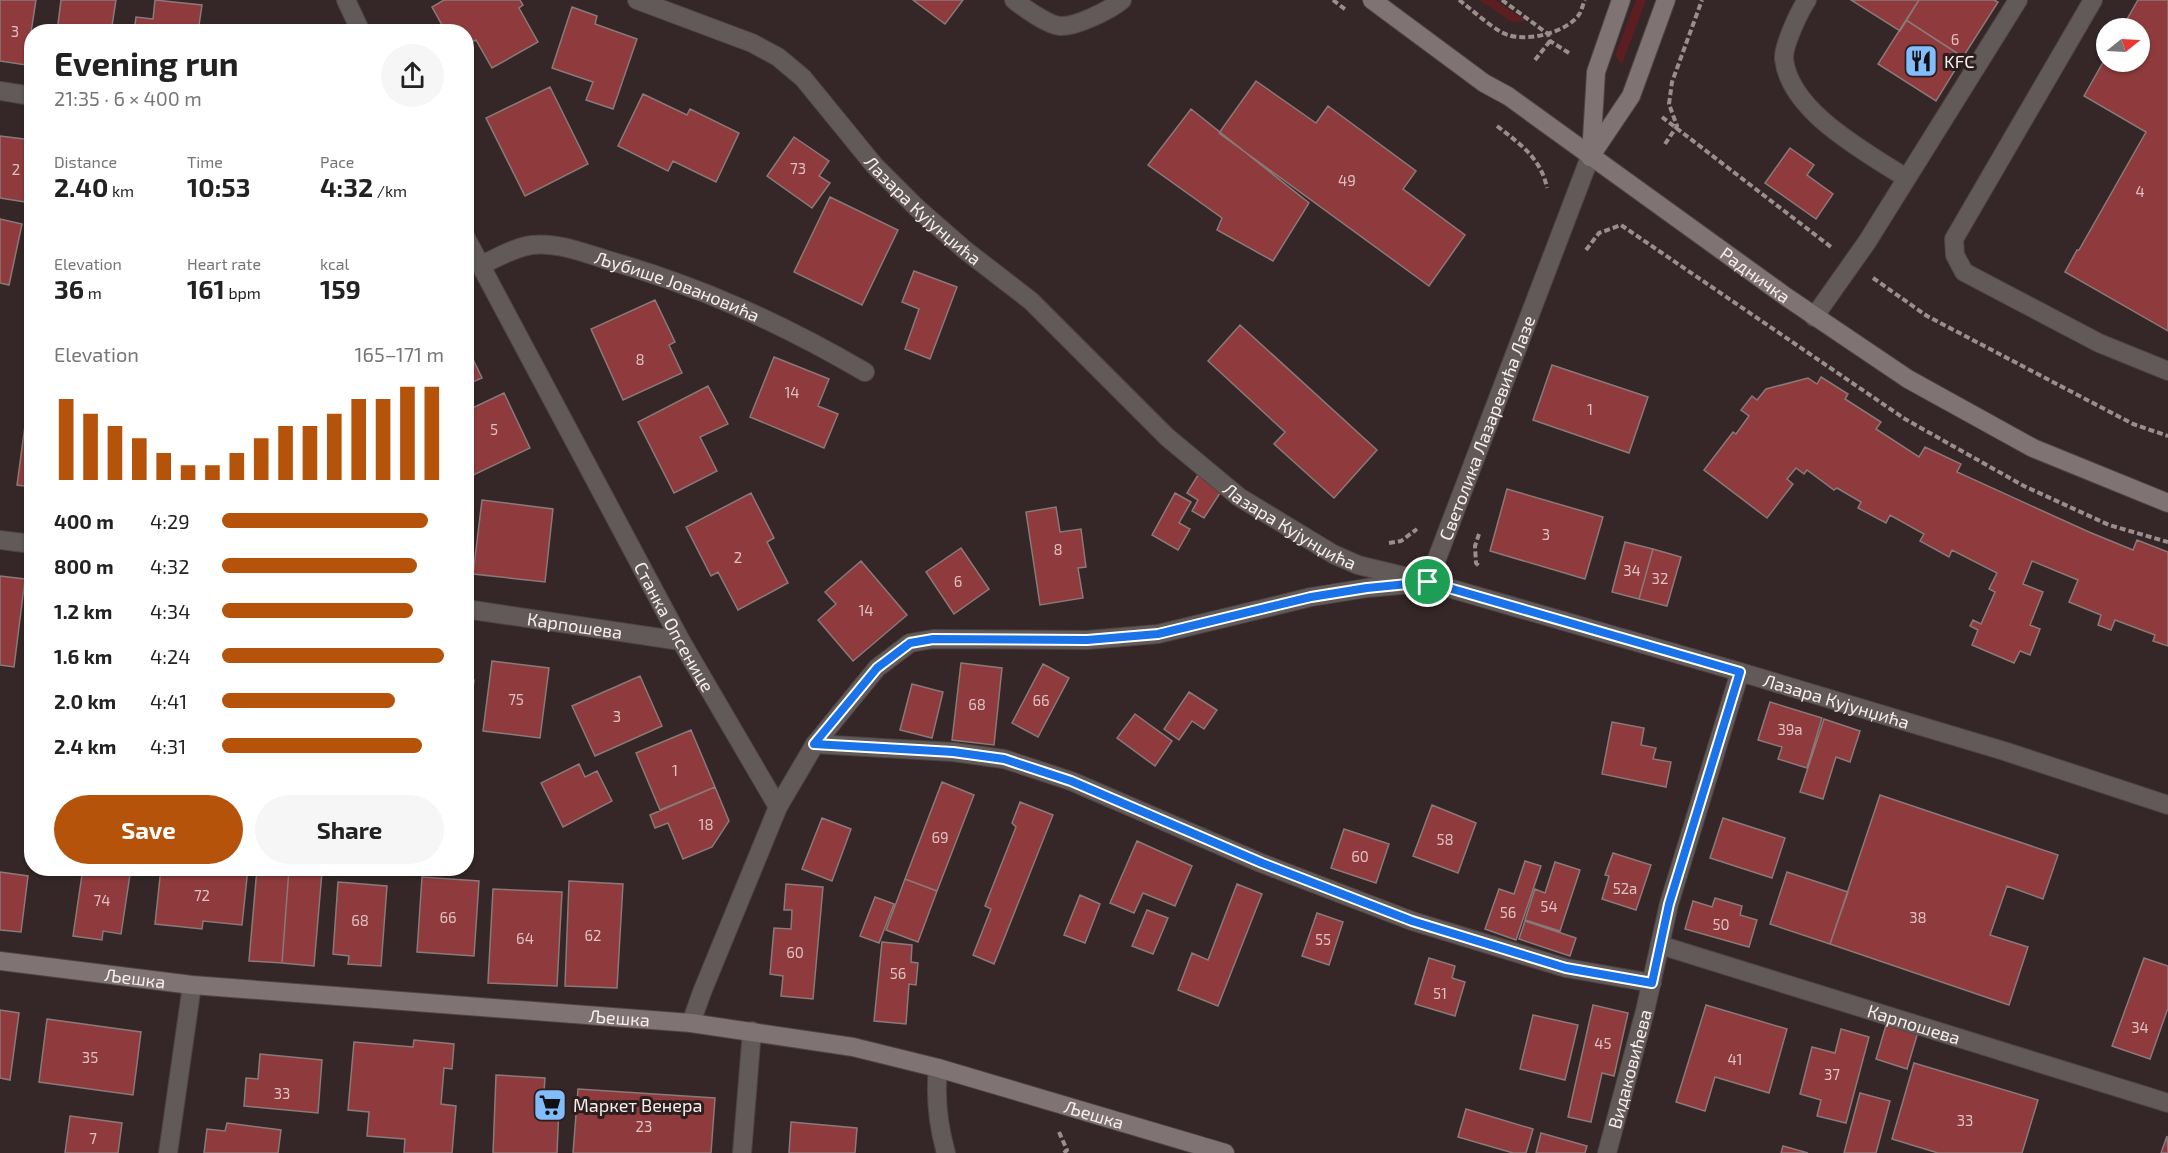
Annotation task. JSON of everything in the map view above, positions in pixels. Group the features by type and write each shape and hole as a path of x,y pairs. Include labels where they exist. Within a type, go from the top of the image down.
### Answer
{"street":[{"path":"346,0 357,24"},
{"name":"Лазара Кујунџића","path":"637,0 752,43 778,57 803,78 874,165 916,208 965,250 1031,301 1167,437 1239,497 1333,554 1358,565 1428,582 2004,751 2168,805"},
{"path":"1014,0 1032,14 1060,26 1095,17 1122,0"},
{"name":"Радничка","path":"1372,0 1484,83 1508,96 1814,316 1908,379 2033,448 2168,503"},
{"name":"Светолика Лазаревића Лазе","path":"1590,157 1596,72 1621,0"},
{"name":"Светолика Лазаревића Лазе","path":"1428,582 1590,157 1631,96 1666,0"},
{"path":"1807,0 1797,15 1784,57 1789,78 1799,96 1841,135 1906,178"},
{"path":"1814,316 1867,242 2018,0"},
{"path":"2093,0 1954,239 1956,255 1964,272 2099,343 2168,371"},
{"path":"0,91 24,95"},
{"name":"Љубише Јовановића","path":"481,265 531,245 579,251 692,287 760,315 864,372"},
{"name":"Станка Опсенице","path":"474,252 681,641 778,807"},
{"path":"0,540 24,543"},
{"path":"691,1023 778,807 814,744 877,668 910,643 933,639 1087,640 1158,634 1311,597 1367,588 1428,582"},
{"name":"Карпошева","path":"474,610 681,641"},
{"name":"Видаковићева","path":"1606,1153 1652,983 1669,904 1740,672"},
{"path":"814,744 953,752 1004,759 1071,781 1262,863 1412,921 1566,968 1652,983"},
{"name":"Карпошева","path":"1660,945 2168,1103"},
{"name":"Љешка","path":"0,961 192,986 691,1023 752,1030 853,1047 938,1068 1225,1153"},
{"path":"168,1153 192,986"},
{"path":"742,1153 752,1030"},
{"path":"938,1068 937,1102 946,1153"}],"path":[{"path":"1459,0 1507,35 1529,38 1548,34 1566,25 1579,15 1585,0"},
{"path":"1502,0 1548,34 1550,41 1569,53"},
{"path":"1677,126 1669,104 1672,82 1702,0"},
{"path":"1535,60 1550,41"},
{"path":"1662,117 1677,126 1851,263 1927,316 2112,414 2168,436"},
{"path":"1489,120 1527,149 1544,173 1548,193"},
{"path":"1665,144 1677,126"},
{"path":"1583,253 1599,232 1621,225 1905,420 2024,486 2109,525 2168,542"},
{"path":"1483,523 1475,546 1476,563 1483,570"},
{"path":"1379,545 1401,541 1420,528"},
{"path":"1059,1133 1067,1150 1064,1153"}],"shaded area":[{"path":"1479,0 1495,0 1526,21 1512,22"},
{"path":"1636,0 1646,0 1622,64 1615,56"}],"building":[{"path":"0,0 36,0 32,24 24,24 24,65 0,61"},
{"path":"61,0 116,0 112,24 58,24"},
{"path":"155,0 202,5 199,24 135,24 136,17 153,19"},
{"path":"444,0 520,0 523,5 519,8 538,42 492,68 476,40 474,41 474,24 442,24 432,7"},
{"path":"913,0 963,0 945,24"},
{"path":"1851,0 1919,0 1900,31"},
{"path":"1919,0 1994,0 1998,2 1963,57 1906,20"},
{"path":"2138,0 2168,0 2168,331 2065,272 2146,132 2084,96 2098,72 2150,72 2150,18 2128,18"},
{"path":"572,7 597,16 595,24 637,39 613,109 586,100 593,82 552,68"},
{"name":"KFC","path":"1906,20 1963,57 1936,101 1878,64"},
{"path":"1256,81 1316,123 1328,106 1416,171 1403,189 1465,235 1429,286 1219,133"},
{"path":"550,87 588,164 525,196 486,118"},
{"path":"643,94 687,115 690,109 739,133 716,182 673,161 668,171 618,146"},
{"path":"1191,109 1309,203 1273,261 1217,230 1222,218 1148,165"},
{"path":"0,136 24,139 24,202 0,198"},
{"path":"794,137 829,161 819,176 830,183 812,208 767,176"},
{"path":"1790,148 1814,165 1807,175 1833,194 1816,219 1765,183"},
{"path":"830,197 898,230 862,305 794,272"},
{"path":"0,219 22,224 9,285 0,283"},
{"path":"914,271 957,287 930,359 905,349 919,309 902,302"},
{"path":"655,300 675,342 669,345 682,373 623,400 591,329"},
{"path":"1240,325 1377,450 1334,498 1274,444 1285,432 1208,361"},
{"path":"774,357 829,379 818,406 838,414 824,448 750,417"},
{"path":"474,362 482,378 474,382"},
{"path":"1552,365 1648,397 1629,453 1533,420"},
{"path":"1821,377 1848,394 1845,399 1881,422 1876,429 1919,457 1925,447 1961,464 1957,472 2089,532 2133,550 2137,540 2168,552 2168,646 2153,641 2155,635 2115,620 2111,630 2098,625 2101,615 2069,602 2078,580 2032,561 2023,584 2043,592 2030,625 2040,629 2030,655 2020,651 2014,663 1972,645 1978,630 1970,626 1973,620 1981,624 1995,592 1989,589 1997,573 1952,550 1949,557 1920,541 1924,534 1890,515 1886,523 1858,508 1861,502 1837,488 1834,490 1807,470 1804,474 1796,468 1787,479 1793,484 1767,518 1704,470 1733,432 1736,434 1749,416 1741,410 1752,396 1757,400 1766,389 1808,378 1817,384"},
{"path":"708,386 728,424 700,437 717,471 674,493 638,422"},
{"path":"504,393 530,448 474,475 474,407"},
{"path":"24,433 24,486 17,485"},
{"path":"1198,475 1222,490 1204,518 1192,511 1198,500 1187,493"},
{"path":"1507,489 1603,517 1585,579 1490,551"},
{"path":"751,493 774,538 767,542 788,583 738,610 718,572 711,576 686,527"},
{"path":"1175,493 1191,502 1179,523 1190,529 1178,550 1152,535"},
{"path":"482,500 553,509 545,582 474,574"},
{"path":"1056,507 1060,532 1081,529 1086,567 1078,568 1083,598 1040,605 1026,512"},
{"path":"1625,542 1653,549 1639,599 1612,592"},
{"path":"961,548 989,589 954,614 926,572"},
{"path":"1653,549 1681,557 1667,606 1639,599"},
{"path":"861,561 907,615 853,661 818,620 836,604 825,592"},
{"path":"0,576 24,579 14,667 0,665"},
{"path":"492,661 549,668 540,738 483,731"},
{"path":"961,663 1002,668 994,745 952,740"},
{"path":"1043,664 1069,678 1038,737 1012,723"},
{"path":"640,676 662,726 595,756 572,706"},
{"path":"912,684 943,692 932,738 900,730"},
{"path":"1189,692 1217,710 1204,729 1192,721 1179,740 1164,729"},
{"path":"1770,702 1822,718 1807,768 1778,759 1782,747 1758,740"},
{"path":"1135,714 1172,741 1155,766 1117,738"},
{"path":"1824,719 1860,731 1850,762 1836,757 1823,799 1800,792"},
{"path":"1612,722 1644,728 1641,745 1656,748 1653,759 1671,762 1666,787 1602,774"},
{"path":"691,730 715,787 660,810 636,753"},
{"path":"579,764 585,777 597,771 612,801 563,827 541,783"},
{"path":"942,782 974,795 937,891 905,879"},
{"path":"715,787 729,821 712,847 683,859 668,823 655,828 650,815"},
{"path":"1880,795 2058,855 2043,899 2007,886 1990,935 2028,947 2009,1005 1830,944"},
{"path":"1020,802 1053,815 994,964 973,955 991,909 985,906 1016,827 1012,823"},
{"path":"1432,805 1476,823 1458,873 1413,856"},
{"path":"822,818 851,829 832,881 802,869"},
{"path":"1723,818 1785,838 1772,878 1710,858"},
{"path":"1344,829 1389,844 1376,883 1331,868"},
{"path":"1137,841 1192,866 1175,906 1143,893 1134,913 1110,903"},
{"path":"1613,853 1651,865 1636,910 1602,899 1609,876 1605,875"},
{"path":"1525,861 1541,866 1516,940 1485,929 1499,889 1514,894"},
{"path":"1555,862 1580,870 1560,931 1525,920 1535,889 1545,893"},
{"path":"0,872 28,876 21,932 0,930"},
{"path":"1787,872 1848,892 1830,944 1770,924"},
{"path":"82,876 130,876 121,934 103,931 102,940 73,936"},
{"path":"160,876 247,876 242,925 203,921 202,929 155,924"},
{"path":"256,876 288,876 282,963 249,961"},
{"path":"288,876 322,876 314,966 282,963"},
{"path":"422,877 479,881 474,956 417,952"},
{"path":"905,879 937,891 918,942 886,930"},
{"path":"569,881 623,884 617,988 565,986"},
{"path":"338,882 387,886 381,966 348,964 349,956 333,954"},
{"path":"786,884 823,887 813,999 781,996 783,976 770,974 774,928 791,929 792,910 784,910"},
{"path":"1237,884 1262,894 1218,1006 1178,990 1192,953 1208,960"},
{"path":"493,889 562,892 557,986 488,983"},
{"path":"1080,895 1100,904 1085,943 1064,935"},
{"path":"875,897 894,904 879,943 860,936"},
{"path":"1715,898 1742,906 1740,915 1757,920 1749,947 1685,929 1693,901 1712,907"},
{"path":"1147,910 1168,918 1153,954 1132,946"},
{"path":"1317,913 1343,922 1329,965 1302,956"},
{"path":"1525,921 1576,938 1570,956 1519,939"},
{"path":"882,942 912,945 911,962 918,963 916,985 909,984 906,1024 874,1021"},
{"path":"1429,958 1455,966 1452,978 1465,982 1455,1016 1415,1004"},
{"path":"2144,958 2168,966 2168,1008 2150,1059 2112,1046"},
{"path":"1593,1005 1628,1013 1614,1076 1602,1073 1591,1122 1568,1117"},
{"path":"1706,1005 1787,1029 1769,1093 1715,1077 1705,1111 1676,1102"},
{"path":"0,1010 19,1013 10,1080 0,1078"},
{"path":"1533,1015 1578,1025 1565,1080 1520,1069"},
{"path":"47,1019 141,1032 133,1095 39,1082"},
{"path":"1887,1022 1918,1032 1907,1069 1876,1059"},
{"path":"1841,1029 1869,1037 1846,1123 1817,1116 1821,1100 1800,1094 1812,1047 1835,1053"},
{"path":"414,1040 454,1044 452,1069 444,1068 441,1104 456,1106 452,1153 404,1153 405,1139 367,1136 369,1112 348,1110 354,1042 413,1047"},
{"path":"260,1054 322,1060 318,1113 244,1106 246,1078 258,1079"},
{"path":"1914,1063 2038,1100 2022,1153 1938,1153 1892,1139"},
{"path":"496,1075 545,1078 543,1106 559,1107 557,1153 493,1153"},
{"path":"578,1089 715,1098 711,1153 573,1153"},
{"path":"1860,1093 1890,1101 1876,1153 1844,1153"},
{"path":"1466,1109 1533,1129 1526,1153 1513,1153 1458,1137"},
{"path":"70,1116 122,1123 118,1153 65,1153"},
{"path":"791,1122 857,1128 855,1153 789,1153"},
{"path":"227,1123 281,1130 278,1153 204,1153 207,1129 225,1131"},
{"path":"1541,1133 1587,1146 1585,1153 1536,1153"},
{"path":"2167,1136 2168,1153 2161,1153"},
{"path":"1783,1146 1808,1153 1781,1153"}],"place":[{"name":"KFC","path":"1921,61"},
{"name":"Маркет Венера","path":"550,1105"}],"route":[{"path":"1428,582 1740,672 1669,904 1652,983 1566,968 1412,921 1262,863 1071,781 1004,759 953,752 814,744 877,668 910,643 933,639 1087,640 1158,634 1311,597 1367,588 1428,582"}]}
